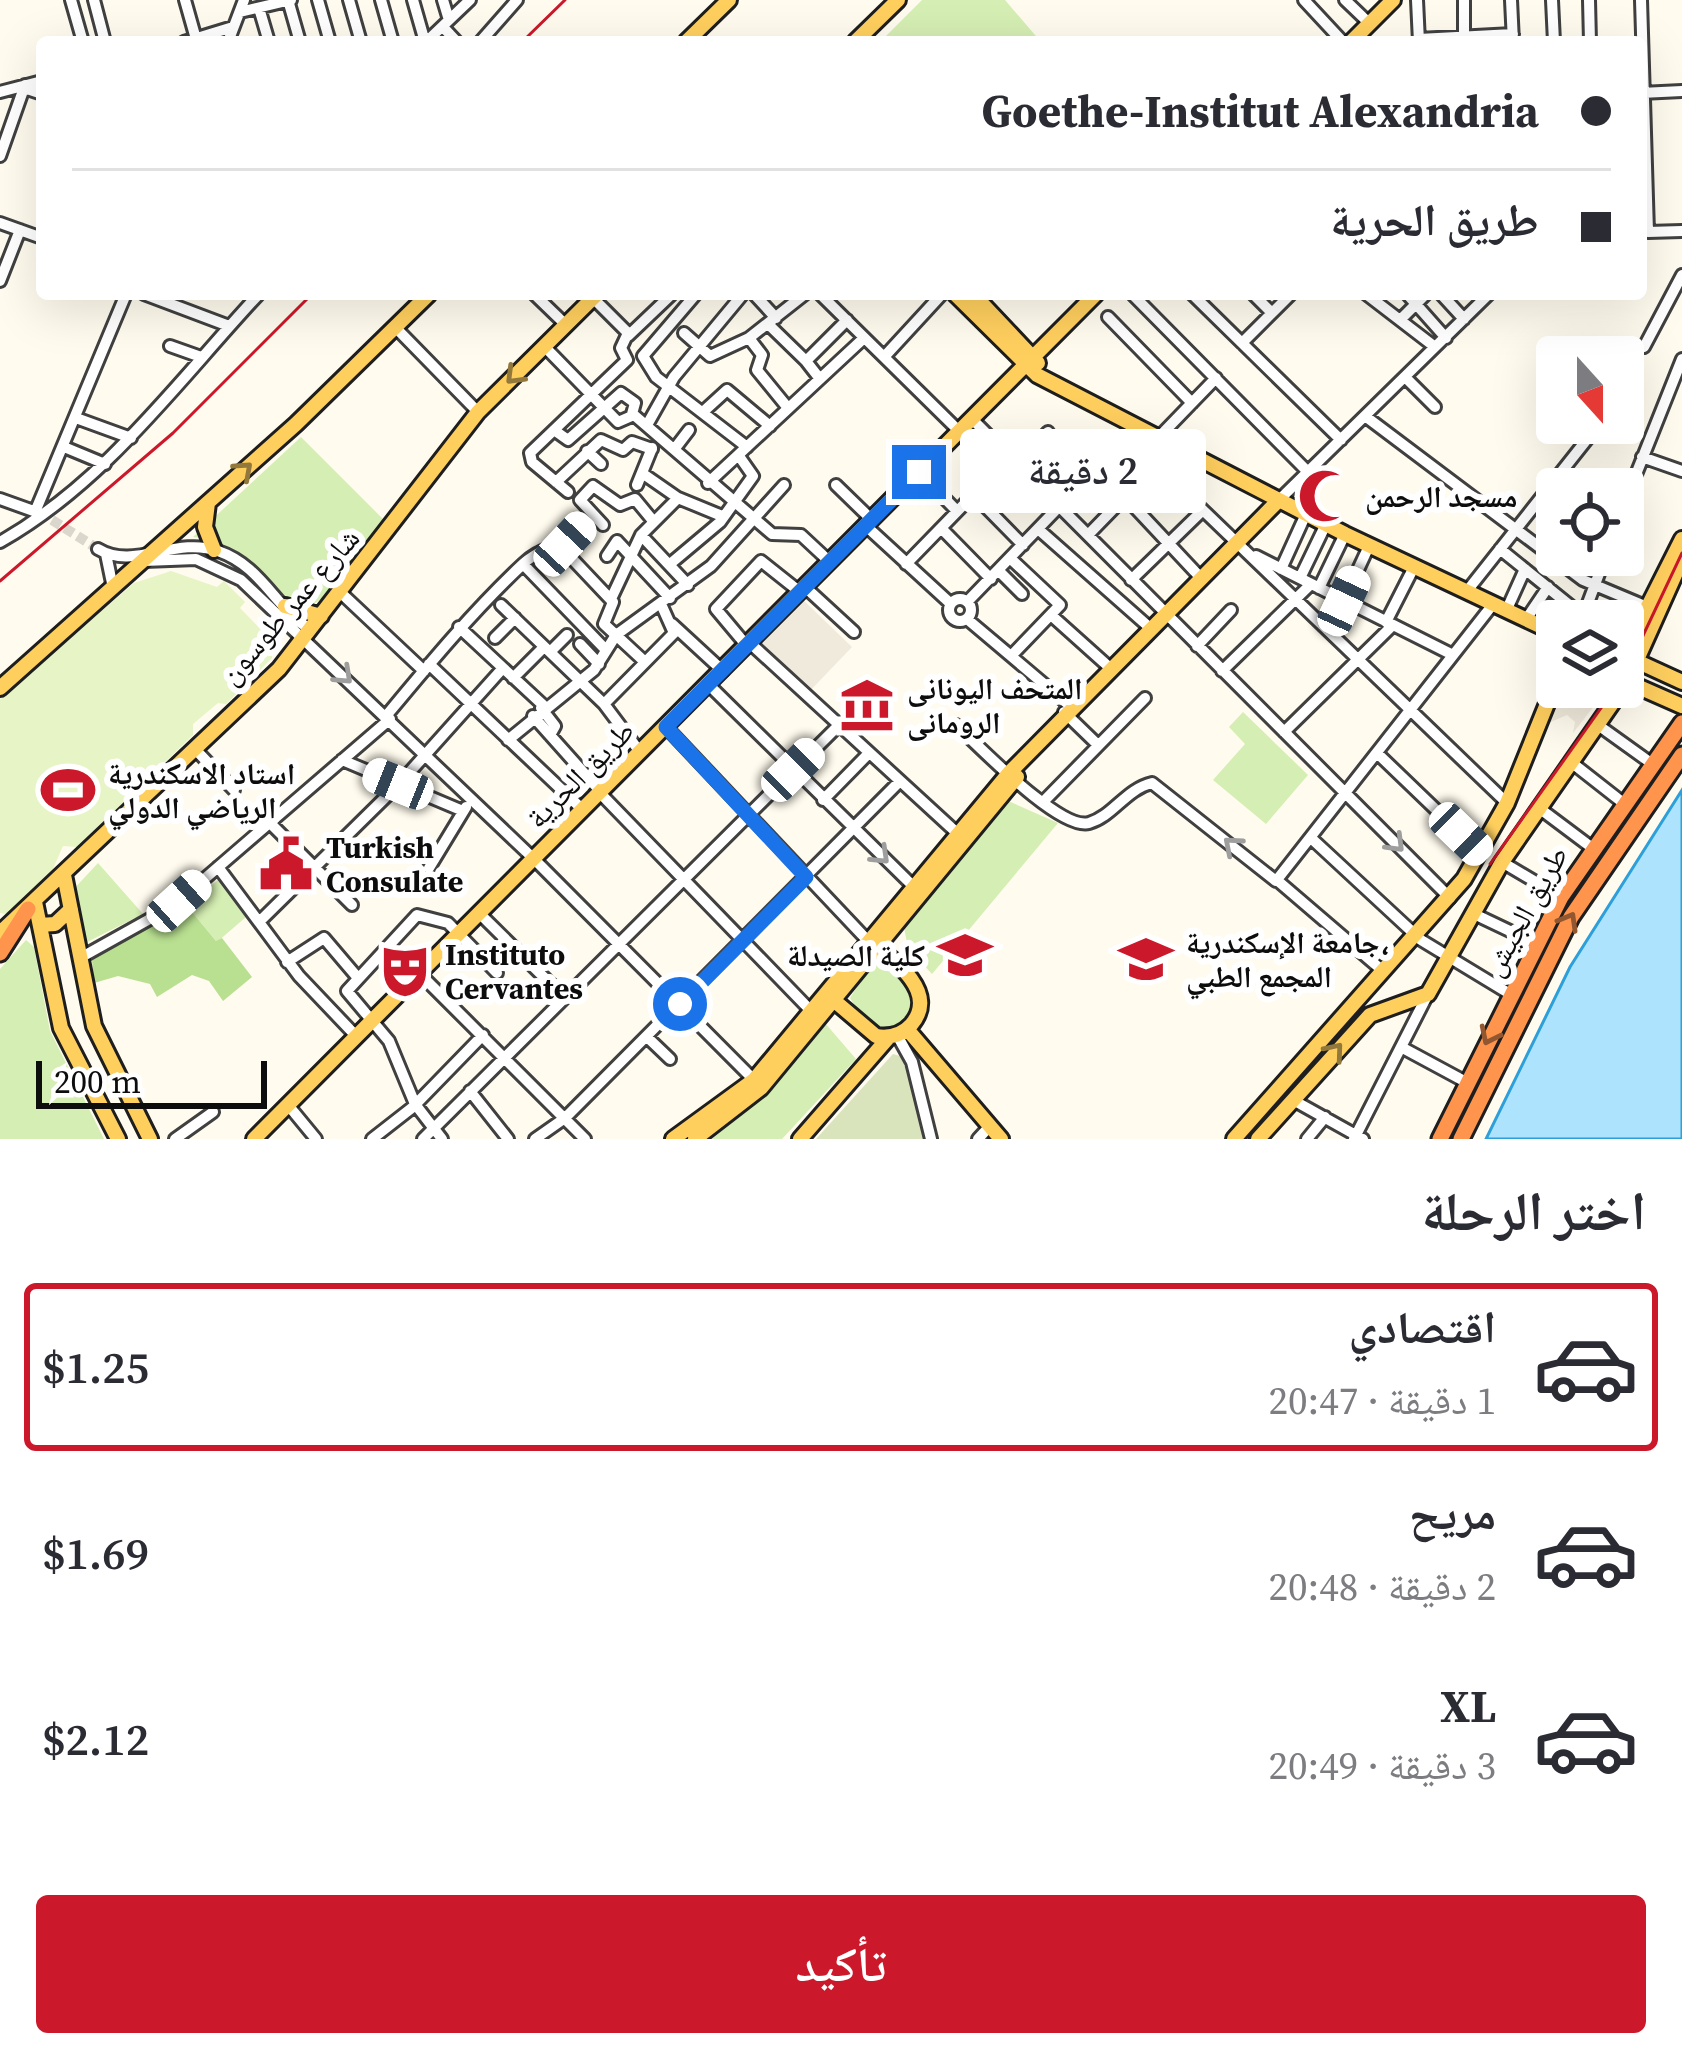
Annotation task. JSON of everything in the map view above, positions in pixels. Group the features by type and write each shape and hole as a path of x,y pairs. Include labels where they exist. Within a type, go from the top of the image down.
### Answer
{"highway":[{"name":"طريق الجيش","path":"1440,1139 1561,897 1622,802 1682,723"},
{"name":"طريق الجيش","path":"1461,1139 1571,917 1682,754"},
{"path":"0,953 31,906"}],"main road":[{"path":"692,36 729,0"},
{"path":"861,36 898,0"},
{"path":"1369,34 1393,0"},
{"path":"0,688 158,549 423,300"},
{"name":"شارع عمر طوسون","path":"0,933 308,635 478,412 591,300"},
{"path":"970,300 1045,378 1369,546 1536,623"},
{"name":"طريق الحرية","path":"254,1139 1090,300"},
{"path":"694,1139 757,1084 1067,709 1200,577 1239,546 1280,500"},
{"path":"209,502 205,527 214,550"},
{"path":"1644,609 1682,538"},
{"path":"1644,629 1682,559"},
{"path":"285,606 321,616"},
{"path":"1644,665 1682,682"},
{"path":"1645,689 1655,684 1655,669"},
{"path":"1645,689 1682,706"},
{"path":"1234,1139 1450,898 1481,854 1508,802 1545,708"},
{"path":"1258,1139 1370,1015 1429,994 1502,862 1608,708"},
{"path":"873,945 957,833 1015,771"},
{"path":"64,875 94,1026 150,1139"},
{"path":"31,906 40,925 61,1028 118,1139"},
{"path":"40,925 62,921 71,909"},
{"path":"800,1139 920,1008 917,990 896,961 873,945"},
{"path":"831,997 870,1033 898,1034 1001,1139"},
{"path":"673,1139 757,1084"}],"street":[{"path":"71,0 80,36"},
{"path":"94,0 103,36"},
{"path":"185,0 190,36"},
{"path":"230,36 242,6 259,8 289,0 298,36"},
{"path":"318,0 328,36"},
{"path":"349,0 359,36"},
{"path":"381,0 391,36"},
{"path":"412,0 424,36"},
{"path":"443,0 446,24 453,36"},
{"path":"433,36 470,0"},
{"path":"485,36 517,0"},
{"path":"1304,0 1341,36"},
{"path":"1345,0 1369,34"},
{"path":"1417,0 1419,36"},
{"path":"1463,0 1464,36"},
{"path":"1511,0 1513,36"},
{"path":"1552,0 1554,36"},
{"path":"1589,0 1591,36"},
{"path":"1644,0 1644,36"},
{"path":"259,8 266,36"},
{"path":"203,36 233,27"},
{"path":"0,92 36,83"},
{"path":"25,87 36,92"},
{"path":"0,156 25,87"},
{"path":"1647,93 1682,91"},
{"path":"1647,149 1650,232 1682,231"},
{"path":"0,223 36,236"},
{"path":"0,281 20,230"},
{"path":"1644,347 1682,275"},
{"path":"45,516 64,447 125,300"},
{"path":"160,300 229,326"},
{"path":"0,542 45,516 105,464 253,300"},
{"path":"540,300 565,324"},
{"path":"598,300 628,336"},
{"path":"568,492 530,453 626,362 620,348 667,300"},
{"path":"670,564 713,529 754,473 743,452 704,411 661,383 644,352 690,300"},
{"path":"704,353 738,300"},
{"path":"758,300 820,379"},
{"path":"722,517 678,498 654,481 639,479 652,449 661,383 704,353 746,339 798,300"},
{"path":"826,300 959,431"},
{"path":"884,357 936,300"},
{"path":"1138,300 1308,472"},
{"path":"1200,300 1341,440"},
{"path":"1259,300 1272,313"},
{"path":"1242,343 1285,300"},
{"path":"1384,300 1400,320 1435,347"},
{"path":"1400,320 1411,300 1445,338"},
{"path":"1447,300 1464,319"},
{"path":"1280,500 1484,300"},
{"path":"726,316 762,355 758,370 788,408"},
{"path":"1108,317 1192,403"},
{"path":"806,361 847,320"},
{"path":"395,327 478,412"},
{"path":"684,333 717,372"},
{"path":"708,483 864,338"},
{"path":"170,346 201,357"},
{"path":"544,346 588,396 602,409 621,424 635,404 625,394 602,409 569,440 554,430"},
{"path":"1638,468 1678,379 1682,359"},
{"path":"1406,377 1435,407"},
{"path":"951,604 967,602 1097,467 1192,403 1216,378"},
{"path":"704,411 728,391 770,426"},
{"path":"632,414 676,447 708,483 755,521 778,536 806,538 830,562"},
{"path":"1365,416 1594,586 1645,606"},
{"path":"76,418 131,438"},
{"path":"972,418 1450,898"},
{"path":"676,447 689,430"},
{"path":"906,564 974,494 1048,432"},
{"path":"1148,433 1157,464 1508,802"},
{"path":"556,482 605,439 622,450 632,442 652,449"},
{"path":"1565,468 1584,444"},
{"path":"64,447 105,464"},
{"path":"587,452 601,464"},
{"path":"1642,457 1682,471"},
{"path":"1088,535 1157,464"},
{"path":"1097,467 1200,577"},
{"path":"919,472 957,511"},
{"path":"639,503 654,481"},
{"path":"604,525 581,496 595,485 620,506 631,498 639,503 653,522"},
{"path":"508,740 599,664 616,635 688,585 730,548 784,485"},
{"path":"836,485 906,564 951,604 953,619 967,619 1012,655 1098,745"},
{"path":"974,494 1023,545"},
{"path":"610,599 641,535 678,498"},
{"path":"0,499 45,516"},
{"path":"1467,591 1536,504"},
{"path":"1131,580 1203,510"},
{"path":"1281,569 1306,514"},
{"path":"80,958 169,909 218,867 388,718 459,627 523,564 561,547 584,524"},
{"path":"1310,584 1326,524"},
{"path":"941,528 1022,594"},
{"path":"713,529 730,548"},
{"path":"1038,529 1149,627"},
{"path":"1222,671 1310,584 1345,534"},
{"path":"641,535 688,585"},
{"path":"604,704 674,633 666,601 632,554 616,541 607,556"},
{"path":"112,588 102,552 132,557 189,545 214,550 256,573 388,718 757,1084"},
{"path":"1239,546 1454,656"},
{"path":"1344,601 1369,546"},
{"path":"561,547 610,599 613,610 604,624 645,662"},
{"path":"1500,549 1562,600"},
{"path":"1011,559 1059,603 1012,655"},
{"path":"144,561 202,561 245,583 308,635"},
{"path":"854,632 761,561 716,609 748,644 957,833"},
{"path":"523,564 606,650"},
{"path":"1284,732 1390,624 1414,567"},
{"path":"1278,880 1525,569"},
{"path":"245,583 256,573"},
{"path":"1589,600 1598,576"},
{"path":"1527,618 1548,587"},
{"path":"340,592 470,703 582,809"},
{"path":"967,602 971,612 967,619"},
{"path":"501,604 604,704 640,752"},
{"path":"1197,646 1231,610"},
{"path":"1051,615 1109,667"},
{"path":"495,638 515,619"},
{"path":"671,624 722,671"},
{"path":"533,635 543,625"},
{"path":"459,627 508,673 539,710 550,735 600,792 816,1015"},
{"path":"259,922 398,784 470,703 567,634"},
{"path":"580,644 599,664"},
{"path":"709,685 914,887"},
{"path":"1043,802 1145,698"},
{"path":"423,1139 437,1134 504,1055 838,725"},
{"path":"956,725 1069,820 1084,823 1152,784 1278,880 1383,971"},
{"path":"1598,725 1651,763"},
{"path":"666,727 873,945"},
{"path":"195,749 234,790"},
{"path":"823,800 869,753"},
{"path":"1377,753 1481,854"},
{"path":"341,760 464,812"},
{"path":"1571,762 1622,802"},
{"path":"535,1139 565,1118 900,781"},
{"path":"429,868 471,799"},
{"path":"1539,808 1592,847"},
{"path":"269,821 352,905"},
{"path":"1311,838 1417,936 1447,959 1510,994"},
{"path":"1502,862 1561,897"},
{"path":"218,867 298,976 357,1037"},
{"path":"1472,913 1535,943"},
{"path":"480,914 563,997"},
{"path":"437,1134 415,1105 397,1053 347,992 417,915 442,919 497,973"},
{"path":"287,962 324,938 358,978"},
{"path":"298,976 310,965"},
{"path":"420,974 585,1139"},
{"path":"1293,1100 1358,1138 1429,994"},
{"path":"336,1016 352,1000"},
{"path":"898,1034 912,1062 931,1139"},
{"path":"372,1139 415,1105 484,1035"},
{"path":"647,1037 670,1060"},
{"path":"1401,1047 1466,1082"},
{"path":"470,1091 508,1139"},
{"path":"288,1106 316,1139"},
{"path":"175,1139 213,1112"},
{"path":"1307,1139 1325,1118"},
{"path":"978,1139 990,1126"}],"green space":[{"path":"922,0 1005,0 1036,36 886,36"},
{"path":"301,437 383,519 321,599 308,608 281,595 235,550 193,537"},
{"name":"استاد الاسكندرية الرياضي الدولي","path":"171,571 217,587 224,581 245,602 240,608 271,640 272,658 226,704 218,703 193,724 193,735 77,847 63,846 52,871 7,914 0,913 0,699 134,583"},
{"path":"1243,712 1308,775 1266,824 1213,780 1245,744 1229,727"},
{"path":"1006,800 1058,823 932,974 908,948 904,927"},
{"path":"98,863 143,914 83,944 71,892"},
{"path":"220,878 246,917 217,942 187,906"},
{"path":"187,906 216,941 222,938 252,977 223,1001 209,981 192,975 157,997 150,984 118,976 94,983 92,960"},
{"path":"26,940 34,947 50,1031 104,1139 0,1139 0,969"},
{"path":"883,959 902,975 913,1006 899,1028 870,1022 850,998 873,961"},
{"path":"825,1023 856,1059 782,1139 712,1139 775,1086"},
{"path":"893,1054 907,1058 924,1139 816,1139"}],"shaded area":[{"path":"799,596 852,647 806,695 754,644"},
{"path":"1552,708 1593,708 1573,733 1575,722 1567,715 1546,724"}],"water":[{"path":"1682,790 1682,1139 1486,1139 1570,967"}],"tunnel":[{"path":"52,520 98,549"}],"tram line":[{"path":"1644,634 1682,553"},
{"path":"1490,864 1601,708"}],"railway":[{"path":"528,36 565,0"},
{"path":"0,581 173,433 306,300"}],"place":[{"name":"مسجد الرحمن","path":"1325,496"},
{"name":"المتحف اليونانى الرومانى","path":"867,705"},
{"name":"استاد الاسكندرية الرياضي الدولي","path":"68,790"},
{"name":"Turkish Consulate","path":"286,864"},
{"name":"كلية الصيدلة","path":"965,955"},
{"name":"جامعة الإسكندرية، المجمع الطبي","path":"1146,959"},
{"name":"Instituto Cervantes","path":"405,971"}],"route":[{"path":"680,1004 806,877 666,727 919,472"}]}
